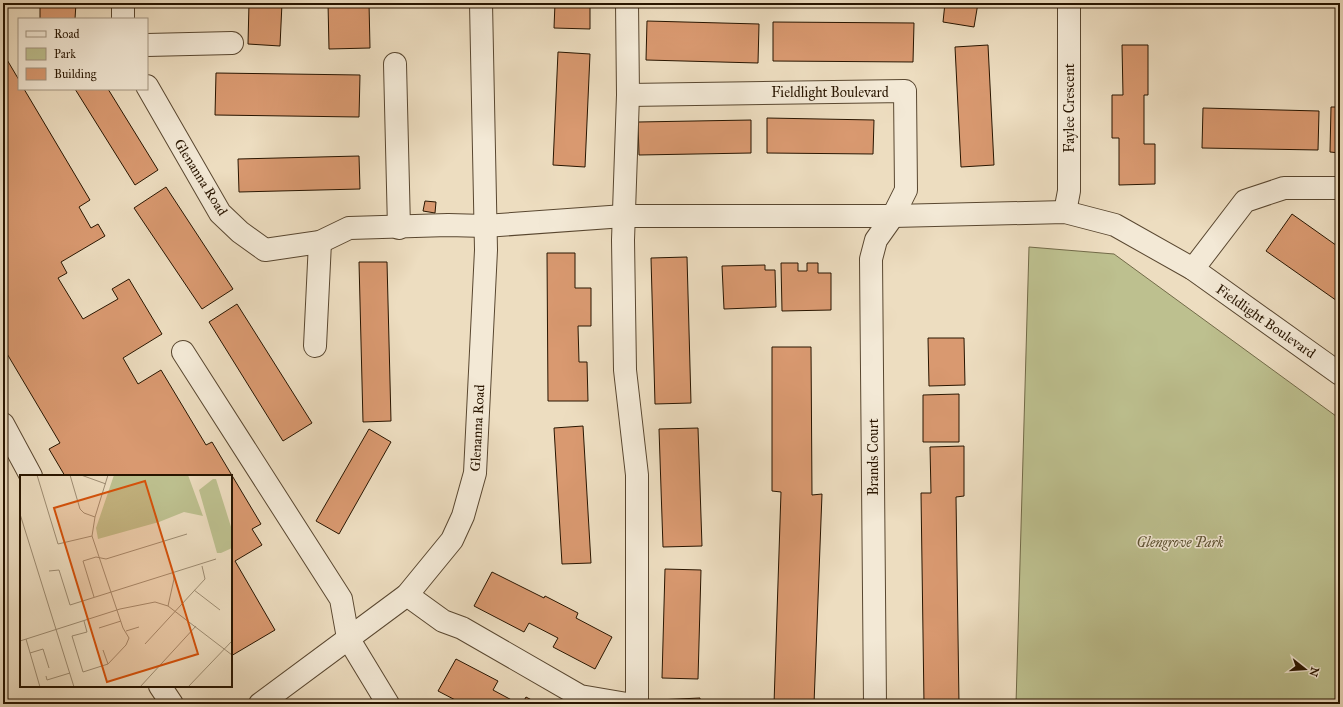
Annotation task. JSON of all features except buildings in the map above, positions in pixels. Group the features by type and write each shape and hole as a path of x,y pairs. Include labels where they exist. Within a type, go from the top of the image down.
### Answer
{"street":[{"path":"123,3 123,18"},
{"name":"Glenanna Road","path":"260,704 407,595 452,540 463,516 475,473 486,250 481,3"},
{"path":"627,3 628,95 624,216 624,370 637,475 638,704"},
{"name":"Faylee Crescent","path":"1065,212 1069,191 1069,3"},
{"path":"148,45 232,43"},
{"path":"395,64 399,228"},
{"name":"Glenanna Road","path":"148,88 220,213 240,232 264,250 320,242 349,228 399,228 448,225 485,226"},
{"name":"Fieldlight Boulevard","path":"628,95 905,91 906,190 893,216"},
{"path":"1193,269 1245,201 1284,188 1340,188"},
{"name":"Fieldlight Boulevard","path":"485,226 624,216 893,216 1065,212 1115,225 1193,269 1340,374"},
{"name":"Brands Court","path":"875,704 871,259 876,240 893,216"},
{"path":"315,346 320,242"},
{"path":"183,352 341,599 348,638 388,704"},
{"path":"3,424 30,475"},
{"path":"407,595 443,620 462,628 580,696 627,704"},
{"path":"161,687 172,704"}],"green space":[{"name":"Glengrove Park","path":"1029,247 1114,254 1340,419 1340,704 1016,704"}]}
